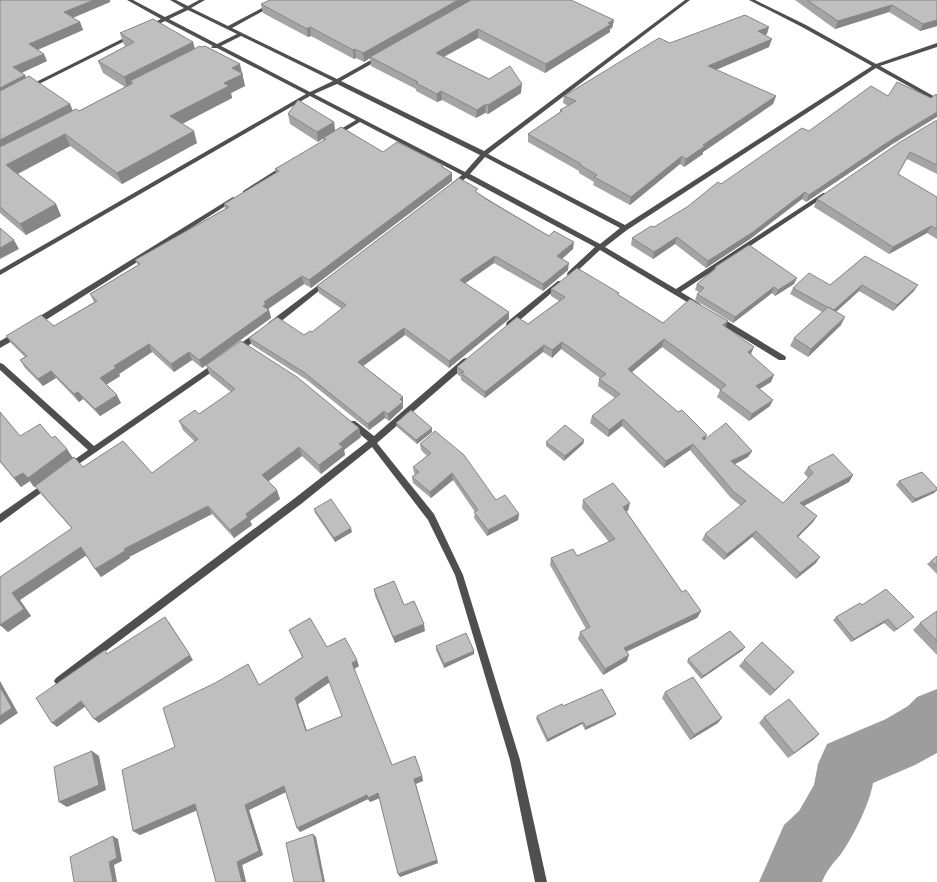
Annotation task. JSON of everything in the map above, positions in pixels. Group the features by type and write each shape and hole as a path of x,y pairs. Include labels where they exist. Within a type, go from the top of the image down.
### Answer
{"street":[{"path":"129,0 466,175 600,247 702,308"},
{"path":"172,0 484,154 626,228"},
{"path":"145,30 203,0"},
{"path":"228,28 281,0"},
{"path":"450,188 466,175 484,154 688,0"},
{"path":"751,0 804,26 937,100"},
{"path":"21,91 138,33"},
{"path":"210,49 241,34"},
{"path":"501,332 574,271 600,247 626,228 875,66 937,45"},
{"path":"0,273 310,94 336,82 384,55"},
{"path":"333,137 360,120"},
{"path":"27,328 293,162"},
{"path":"676,292 772,230 830,190"},
{"path":"232,354 248,347 333,277"},
{"path":"709,313 782,358"},
{"path":"0,345 20,332"},
{"path":"59,681 205,572 373,441 470,357"},
{"path":"62,473 219,362"},
{"path":"0,366 93,450"},
{"path":"344,417 373,441 431,517 459,575 515,760 541,882"},
{"path":"0,519 50,482"}],"building":[{"path":"0,0 94,0 64,12 80,22 29,44 44,54 13,67 25,75 0,88"},
{"path":"270,0 458,0 363,53 355,49 353,50 310,27 307,29 261,4"},
{"path":"471,0 571,0 614,20 608,23 611,24 546,64 478,29 436,53 489,79 510,66 522,84 477,110 441,91 437,94 416,83 418,82 370,57"},
{"path":"807,0 937,0 937,20 923,24 892,5 838,21"},
{"path":"745,15 769,27 758,31 772,39 708,66 776,96 703,145 705,146 686,159 682,156 631,197 594,177 597,175 580,165 581,164 528,134 562,111 560,110 576,101 564,96 659,38 670,43"},
{"path":"153,19 193,42 124,77 98,61 134,42 120,33"},
{"path":"200,46 205,46 240,64 232,68 243,74 224,83 229,86 170,116 194,131 117,173 65,134 6,165 56,204 20,224 0,207 0,147 76,109 79,111 133,83 130,81"},
{"path":"29,76 70,104 0,140 0,91"},
{"path":"897,82 931,98 936,94 937,112 894,138 809,195 805,192 753,232 708,261 677,237 654,252 632,238 651,226 654,227 687,207 718,182 721,184 802,128 809,131 871,86 888,96"},
{"path":"298,100 334,122 317,132 288,114"},
{"path":"937,120 937,165 910,152 898,174 937,197 937,229 931,226 893,247 817,199 900,142"},
{"path":"341,127 383,152 397,142 443,165 441,166 452,173 309,280 302,276 264,302 266,304 263,306 269,310 199,360 189,352 171,364 149,344 114,366 116,368 100,378 117,395 95,409 78,392 74,394 51,371 38,379 20,360 27,356 6,336 41,315 54,326 97,301 90,294 140,264 135,260 229,207 224,204 279,171 275,169 326,139 323,138"},
{"path":"459,178 478,189 475,191 486,199 549,236 554,231 574,242 557,256 569,263 543,284 495,256 460,280 509,312 449,361 404,328 358,362 403,397 400,399 403,402 388,414 384,411 368,424 305,373 249,338 277,317 304,335 310,331 312,332 346,305 317,286"},
{"path":"0,228 14,240 0,248"},
{"path":"749,245 797,278 778,290 774,287 735,317 697,294 704,288 697,284 716,268 715,267"},
{"path":"865,256 918,285 897,305 862,285 834,310 793,288 809,273 830,285"},
{"path":"577,268 619,293 617,294 663,323 690,299 728,321 723,325 754,347 748,352 774,375 756,386 773,400 752,414 720,390 726,385 664,339 628,369 678,412 682,410 707,435 702,438 704,440 726,423 752,451 731,461 783,503 813,473 808,467 833,454 853,475 800,503 817,516 797,536 820,557 800,573 756,531 727,554 705,534 746,501 734,492 693,444 666,461 623,419 609,430 592,416 620,394 599,379 606,374 562,342 552,350 544,345 485,392 461,373 464,372 457,367 517,317 528,324 565,297 551,289"},
{"path":"828,307 845,317 811,349 794,338"},
{"path":"241,341 297,377 359,428 339,444 343,447 319,465 299,447 262,475 277,490 246,514 248,517 230,530 208,506 124,549 125,551 95,569 81,547 12,593 24,609 0,625 0,577 72,528 35,486 74,457 83,467 123,441 152,473 198,439 179,421 195,410 199,414 235,389 206,365"},
{"path":"411,410 432,428 416,440 396,423"},
{"path":"0,412 20,436 40,424 52,438 55,436 67,449 28,478 23,473 14,478 0,461"},
{"path":"565,425 584,440 565,456 546,442"},
{"path":"435,431 464,455 496,500 505,495 519,514 488,530 474,512 478,510 452,473 430,492 412,477 419,472 413,467 431,453 420,444"},
{"path":"922,472 937,488 937,490 915,499 899,481"},
{"path":"613,483 630,503 623,507 682,592 686,590 701,611 624,648 629,655 605,669 580,632 590,627 551,558 573,549 577,556 615,539 583,500"},
{"path":"331,499 351,528 334,538 314,509"},
{"path":"937,556 937,566 931,561"},
{"path":"394,581 404,605 414,601 424,624 393,637 374,589"},
{"path":"886,589 914,617 897,629 888,619 854,639 836,617 860,603 862,605"},
{"path":"937,611 937,641 920,623"},
{"path":"165,617 190,655 94,719 81,701 52,723 36,698 105,650 107,654"},
{"path":"310,618 327,647 345,638 357,660 352,663 392,765 415,756 422,776 414,779 437,860 398,874 378,793 368,798 367,795 297,828 284,786 245,805 259,851 237,862 242,882 216,882 195,804 133,831 122,770 175,747 163,708 215,683 248,664 259,685 303,657 289,630","holes":["327,676 342,716 306,731 295,698"]},
{"path":"730,631 745,647 703,676 688,659"},
{"path":"466,633 474,651 444,664 436,646"},
{"path":"762,642 794,672 775,690 744,660"},
{"path":"693,677 722,718 694,735 665,692"},
{"path":"0,687 12,708 0,716"},
{"path":"602,689 616,714 586,727 583,722 548,739 537,716 562,704 563,706"},
{"path":"789,699 819,734 794,753 764,717"},
{"path":"92,751 99,785 59,802 54,767"},
{"path":"313,834 323,882 294,882 286,843"},
{"path":"113,836 117,858 109,862 113,882 74,882 70,857"}],"waterway":[{"path":"790,882 806,847 820,832 842,794 847,764 895,745 917,733 937,717"}]}
